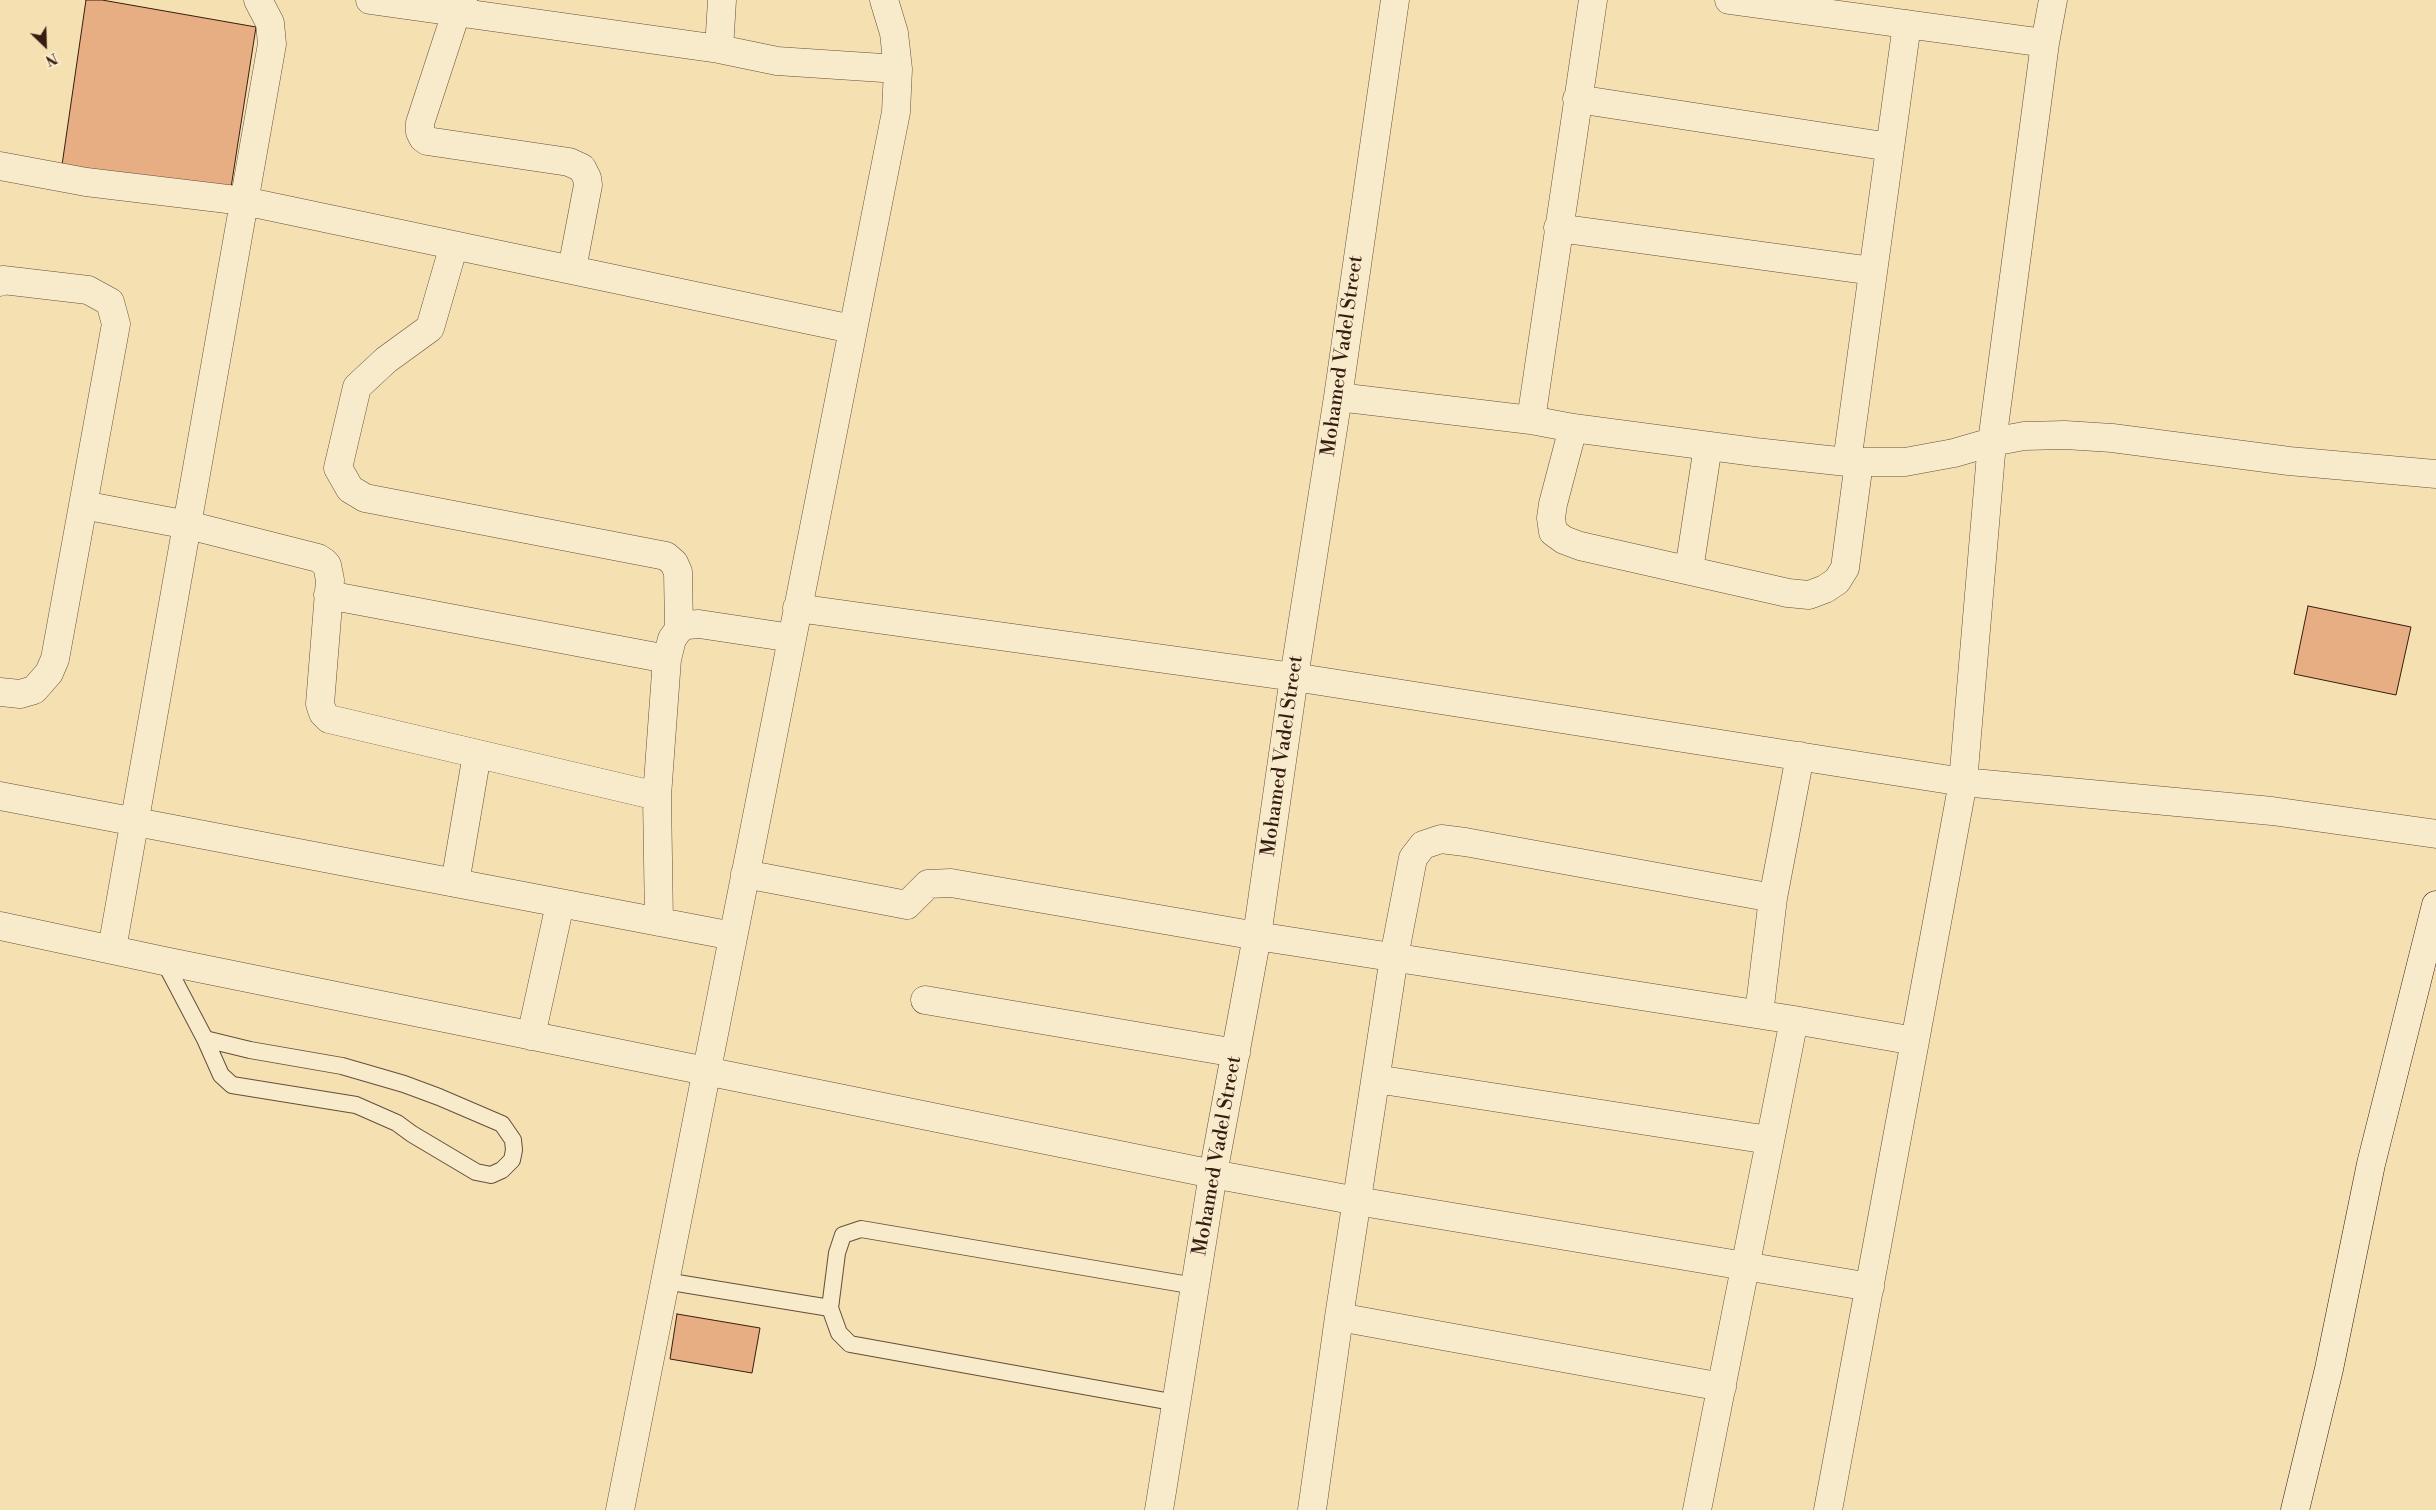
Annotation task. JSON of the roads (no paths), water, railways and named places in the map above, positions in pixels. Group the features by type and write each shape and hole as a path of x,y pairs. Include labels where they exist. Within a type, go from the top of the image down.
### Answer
{"street":[{"path":"112,949 272,44 270,23 258,0"},
{"path":"370,0 460,6 719,49 776,61 898,69"},
{"path":"719,49 722,0"},
{"path":"620,1510 744,874 896,112 898,69 894,33 884,0"},
{"name":"Mohamed Vadel Street","path":"1159,1510 1213,1174 1257,936 1294,677 1338,397 1395,0"},
{"path":"1531,420 1593,0"},
{"path":"1729,0 2045,43"},
{"path":"1828,1510 1963,782 1992,442 2045,43 2053,0"},
{"path":"460,6 420,123 423,138 427,141 569,162 582,168 588,178 588,185 572,270"},
{"path":"1573,428 1552,511 1553,532 1564,540 1580,546 1788,593 1809,595 1825,589 1837,581 1846,568 1853,462 1873,271 1907,24"},
{"path":"1577,99 1890,147"},
{"path":"0,166 86,182 244,201 852,329"},
{"path":"1558,228 1873,271"},
{"path":"454,245 430,328 386,360 357,387 338,468 350,489 365,498 666,556 674,563 678,572 678,629 672,640 667,659 657,796 659,922"},
{"path":"0,282 3,280 88,290 110,302 116,324 55,659 49,673 34,690 20,694 0,692"},
{"path":"1338,397 1531,420 1573,428 1708,446 1853,462 1905,462 1954,453 1992,442 2024,436 2065,434 2112,438 2224,454 2436,474"},
{"path":"1688,570 1708,446"},
{"path":"83,505 188,525 318,558 327,565 328,595 320,693 323,713 329,719 657,796"},
{"path":"328,595 667,659"},
{"path":"797,608 1294,677 1963,782 2272,811 2436,834"},
{"path":"678,629 687,624 699,624 792,638"},
{"path":"455,882 477,754"},
{"path":"1759,1014 1773,898 1800,756"},
{"path":"0,796 732,936"},
{"path":"1312,1510 1338,1317 1394,957 1413,858 1424,845 1442,839 1773,898"},
{"path":"744,874 907,905 928,884 951,883 1257,936 1759,1014 1915,1041"},
{"path":"531,1036 560,904"},
{"path":"2295,1510 2328,1369 2372,1164 2435,916"},
{"path":"0,926 706,1072 1213,1174 1357,1201 1870,1287"},
{"path":"925,1000 1236,1053"},
{"path":"1697,1510 1794,1020"},
{"path":"1376,1079 1769,1140"},
{"path":"1338,1317 1722,1387"}],"lane":[{"path":"164,961 221,1074 232,1085 356,1105 397,1123 476,1172 491,1175 502,1170 512,1160 513,1140 502,1124 455,1103 404,1084 350,1068 250,1050 205,1039"},
{"path":"1177,1403 850,1344 839,1333 830,1308 837,1253 843,1235 861,1229 1195,1286"},
{"path":"665,1280 830,1308"}]}
